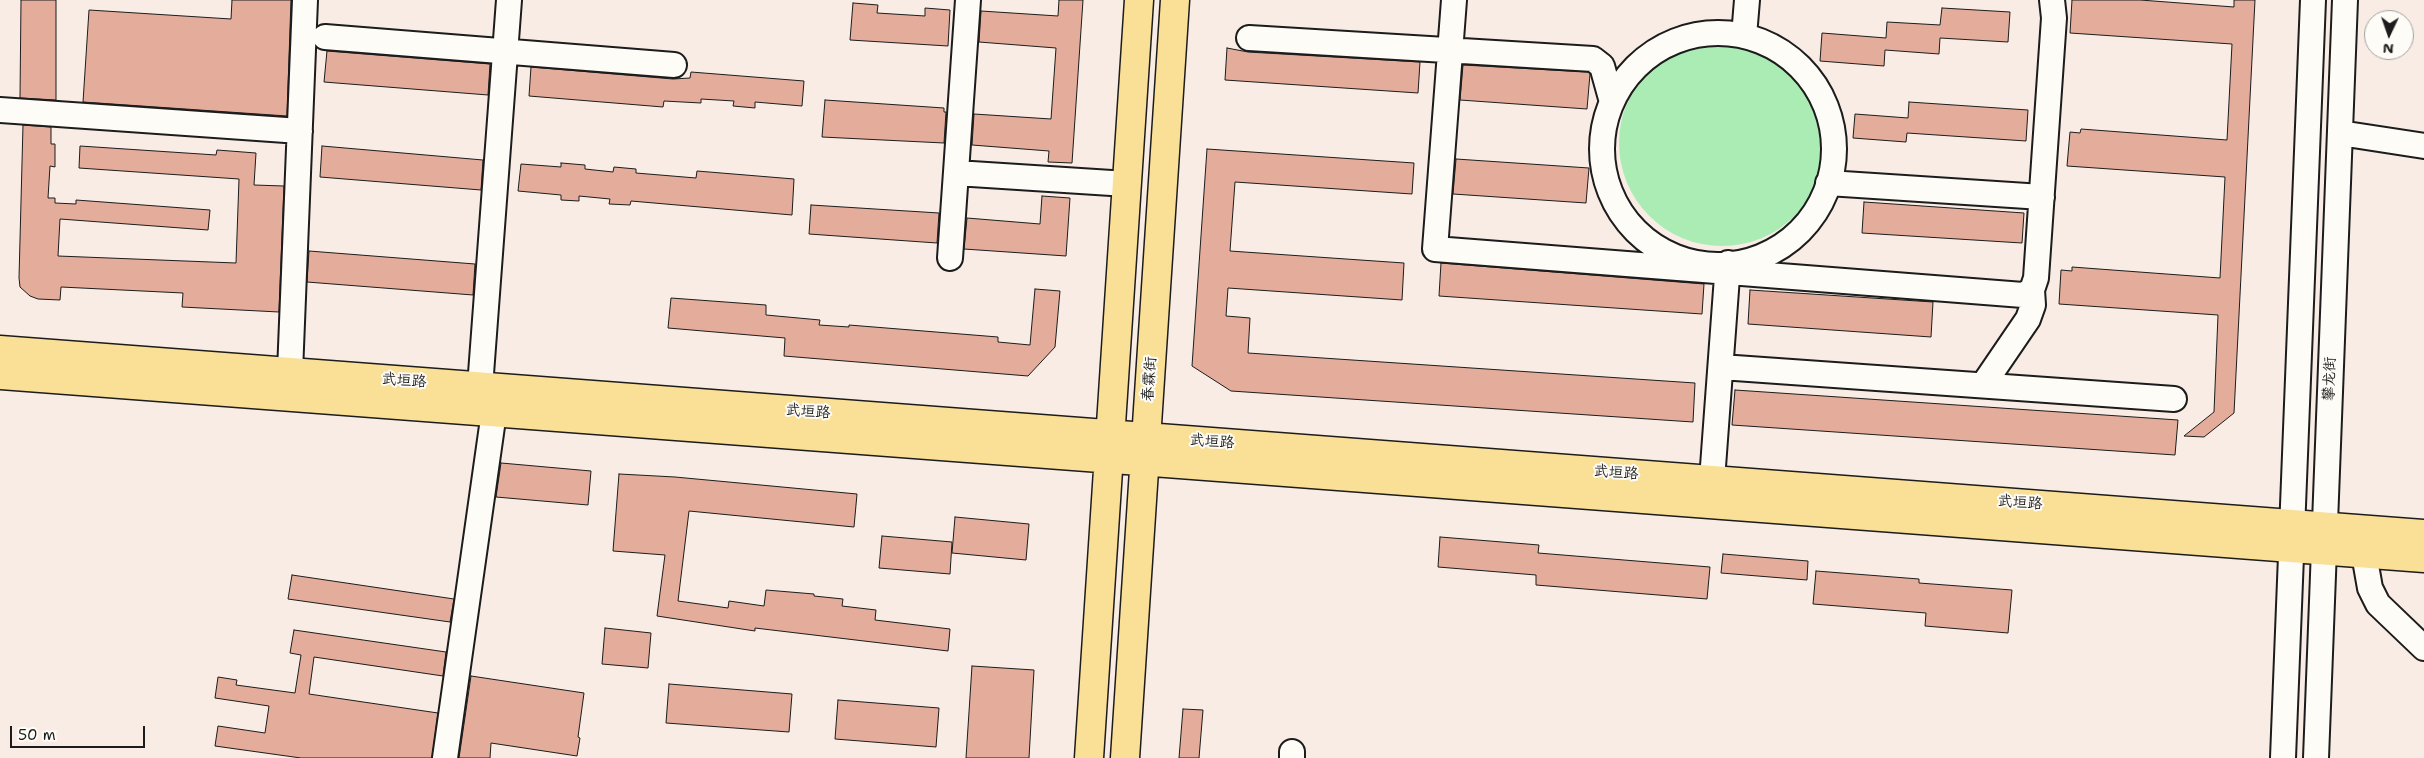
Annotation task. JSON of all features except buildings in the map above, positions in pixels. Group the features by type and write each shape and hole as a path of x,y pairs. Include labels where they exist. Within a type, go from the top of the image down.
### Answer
{"main road":[{"path":"1089,758 1139,0"},
{"name":"春霖街","path":"1125,758 1175,0"},
{"name":"武垣路","path":"0,350 480,387 1110,447"},
{"name":"武垣路","path":"0,375 494,412 1712,480 2292,536"},
{"name":"武垣路","path":"1146,449 2292,536 2324,538 2424,534"},
{"name":"武垣路","path":"2324,538 2364,554 2424,558"}],"street":[{"path":"290,372 305,0"},
{"path":"480,387 509,0"},
{"path":"950,258 968,0"},
{"path":"1454,0 1435,249 1728,268 2024,295 2032,290"},
{"path":"1744,36 1747,0"},
{"path":"1983,385 2028,319 2033,305 2032,290 2036,278 2054,18 2052,0"},
{"path":"2283,758 2313,0"},
{"name":"攀龙街","path":"2316,758 2345,0"},
{"path":"1707,34 1744,36 1762,42 1793,60 1817,89 1826,105 1834,141 1834,160 1828,183 1815,212 1790,239 1758,257 1728,268 1703,263 1667,252 1644,237 1625,217 1609,188 1602,155 1605,121 1612,102 1628,76 1640,63 1671,43 1707,34"},
{"path":"325,36 674,65"},
{"path":"1249,38 1593,59 1602,66 1612,102"},
{"path":"0,110 300,131"},
{"path":"2340,133 2424,146"},
{"path":"956,173 1127,184"},
{"path":"1828,183 2042,197"},
{"path":"1712,480 1728,268"},
{"path":"1721,367 2174,399"},
{"path":"445,758 494,412"},
{"path":"2364,554 2370,588 2378,604 2424,648"}],"green space":[{"path":"1712,40 1732,40 1752,44 1771,52 1795,70 1808,86 1817,103 1825,133 1821,173 1817,183 1808,200 1795,216 1771,234 1752,242 1732,246 1712,246 1692,242 1673,234 1657,223 1642,208 1631,192 1623,173 1619,153 1619,133 1623,113 1631,94 1642,78 1657,63 1673,52 1692,44"}]}
